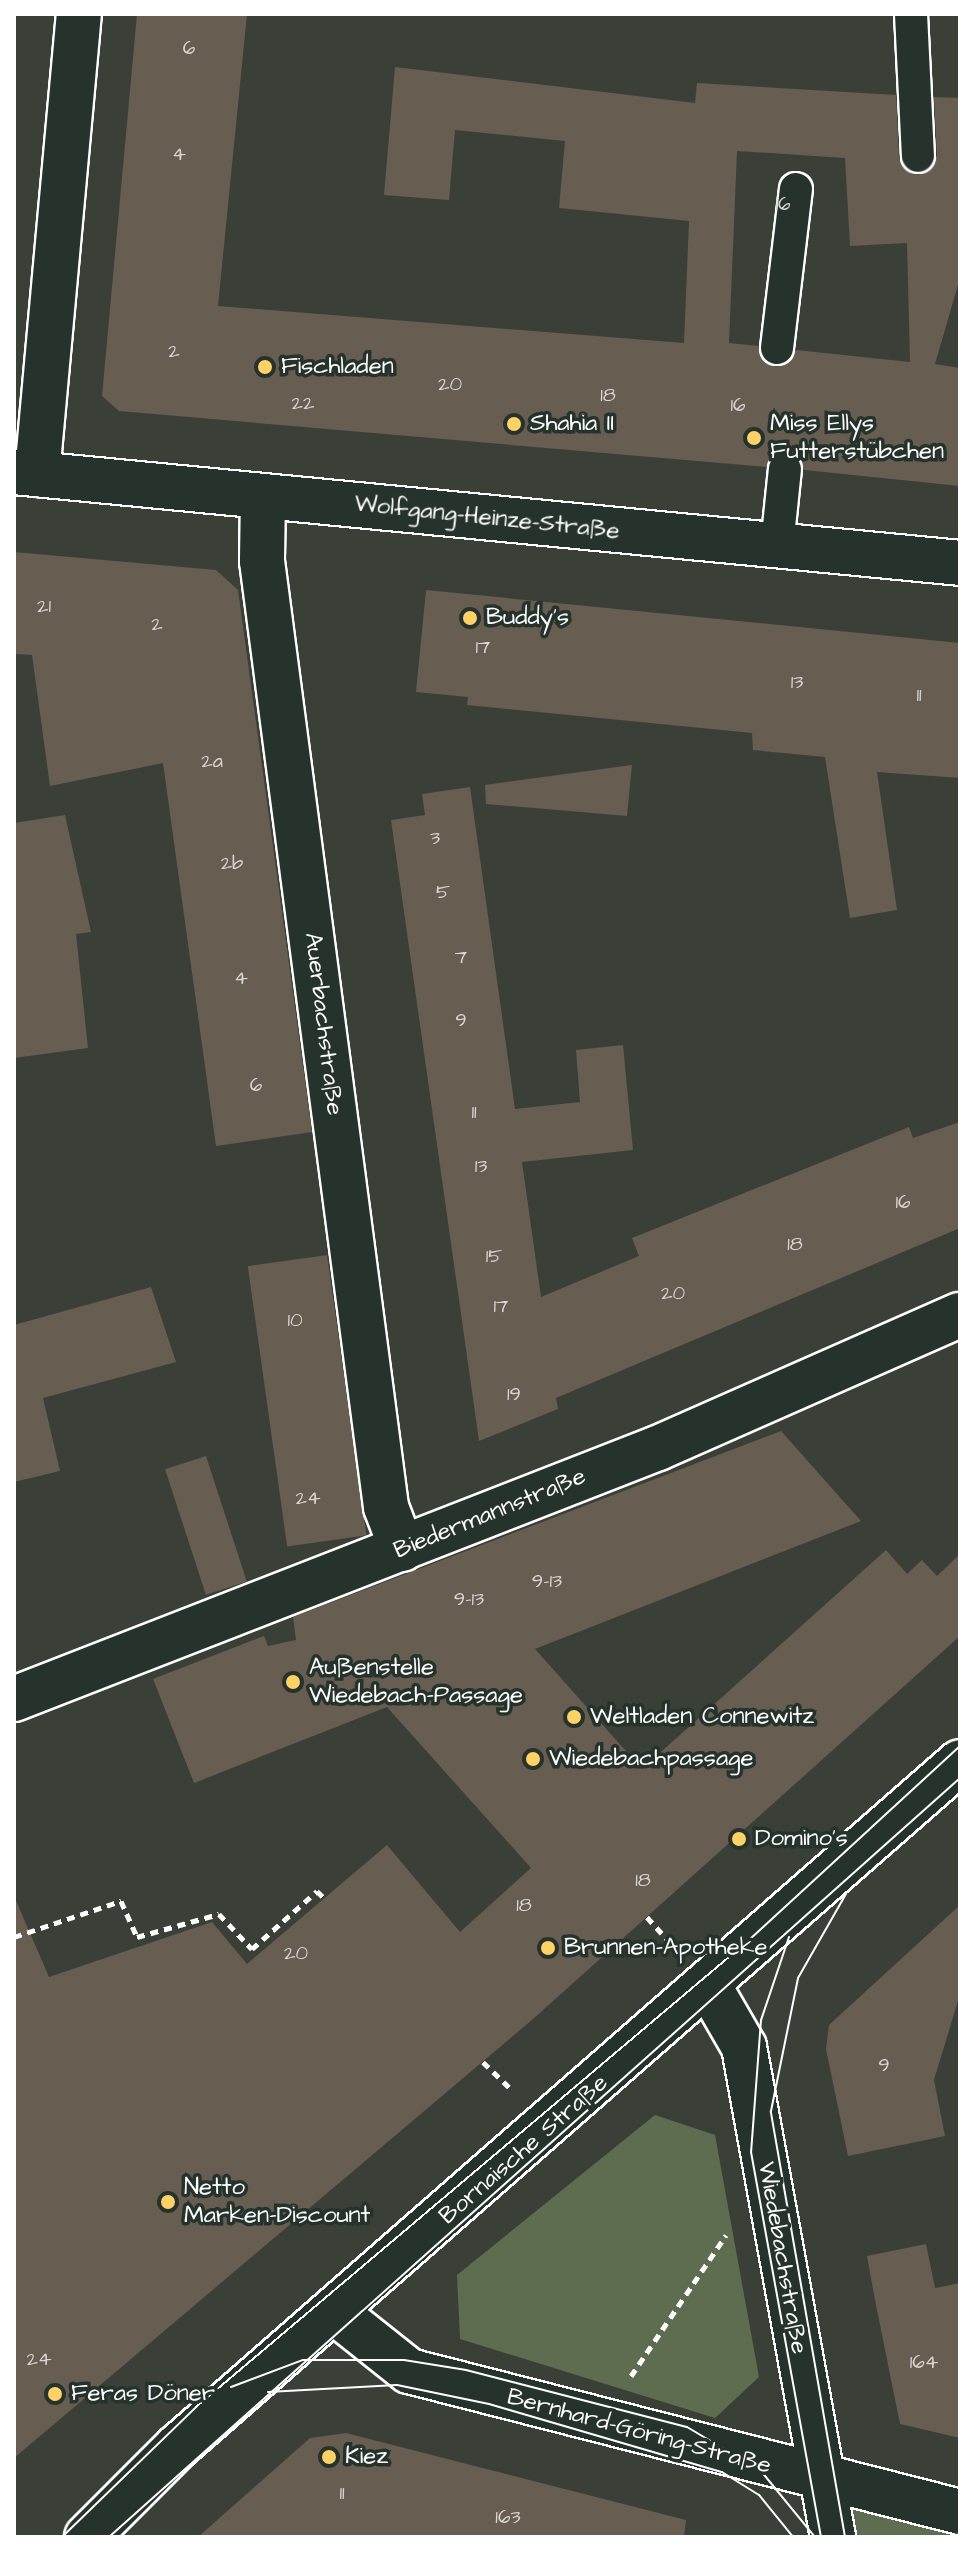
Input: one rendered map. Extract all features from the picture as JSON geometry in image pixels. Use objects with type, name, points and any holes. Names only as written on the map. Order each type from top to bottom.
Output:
[{"type":"street","points":[[26,473],[54,297],[79,14]]},
{"type":"street","name":"Wolfgang-Heinze-Straße","points":[[26,473],[960,563]]},
{"type":"street","name":"Auerbachstraße","points":[[263,496],[262,561],[380,1461],[402,1549]]},
{"type":"street","name":"Biedermannstraße","points":[[14,1699],[402,1549],[960,1315]]},
{"type":"street","name":"Bornaische Straße","points":[[87,2537],[177,2447],[710,1988],[960,1762]]},
{"type":"street","name":"Wiedebachstraße","points":[[710,1988],[744,2047],[833,2537]]},
{"type":"street","name":"Bernhard-Göring-Straße","points":[[336,2313],[409,2371],[960,2512]]},
{"type":"lane","points":[[911,14],[918,156]]},
{"type":"lane","points":[[777,348],[796,189]]},
{"type":"lane","points":[[777,546],[785,469]]},
{"type":"path","points":[[14,1937],[121,1901],[137,1937],[219,1914],[252,1949],[317,1891],[324,1898]]},
{"type":"path","points":[[615,2426],[630,2377],[732,2223]]},
{"type":"green space","points":[[655,2115],[715,2135],[759,2377],[715,2418],[460,2339],[457,2275]]},
{"type":"green space","points":[[822,2478],[960,2512],[960,2537],[833,2537]]},
{"type":"building","points":[[137,14],[247,14],[218,306],[684,343],[689,221],[559,208],[565,141],[455,130],[449,200],[384,195],[395,67],[695,103],[697,83],[896,95],[899,158],[918,175],[937,156],[934,97],[960,98],[960,278],[935,364],[960,368],[960,486],[804,470],[786,450],[766,467],[119,411],[102,396]],"holes":[[[737,151],[845,158],[850,246],[907,243],[910,362],[796,350],[776,367],[758,346],[729,343]]]},
{"type":"building","points":[[14,552],[216,570],[238,590],[312,1132],[216,1146],[163,763],[50,786],[32,655],[14,654]]},
{"type":"building","points":[[426,590],[960,643],[960,778],[877,772],[897,910],[850,918],[825,757],[753,750],[752,733],[467,705],[468,697],[416,692]]},
{"type":"building","points":[[632,765],[627,816],[486,804],[485,785]]},
{"type":"building","points":[[470,787],[515,1109],[580,1102],[576,1050],[623,1045],[633,1150],[522,1162],[541,1297],[639,1256],[632,1238],[909,1127],[913,1138],[960,1122],[960,1228],[556,1398],[558,1409],[479,1441],[391,820],[425,815],[422,794]]},
{"type":"building","points":[[65,815],[91,932],[76,934],[88,1048],[14,1058],[14,823]]},
{"type":"building","points":[[327,1255],[366,1535],[287,1546],[248,1266]]},
{"type":"building","points":[[151,1287],[176,1362],[43,1398],[60,1471],[14,1482],[14,1325]]},
{"type":"building","points":[[781,1431],[861,1521],[535,1649],[642,1769],[886,1550],[907,1574],[922,1560],[937,1576],[960,1554],[960,1636],[533,2019],[14,2458],[14,1896],[49,1977],[212,1922],[247,1964],[387,1845],[460,1932],[531,1868],[387,1707],[194,1783],[153,1679],[264,1636],[268,1646],[296,1640],[293,1617]]},
{"type":"building","points":[[206,1456],[247,1582],[206,1595],[165,1469]]},
{"type":"building","points":[[960,1905],[960,1994],[934,2080],[945,2136],[848,2156],[826,2049],[829,2025]]},
{"type":"building","points":[[926,2244],[935,2288],[960,2283],[960,2438],[900,2424],[867,2256]]},
{"type":"building","points":[[346,2433],[686,2520],[684,2537],[198,2537],[310,2438]]},
{"type":"tram line","points":[[62,2537],[196,2407],[749,1940],[960,1746]]},
{"type":"tram line","points":[[109,2537],[960,1778]]},
{"type":"tram line","points":[[845,2537],[771,2111],[798,1978],[846,1894]]},
{"type":"tram line","points":[[789,1937],[761,2020],[751,2152],[821,2537]]},
{"type":"tram line","points":[[231,2387],[303,2360],[404,2360],[466,2370],[687,2427],[761,2471],[815,2537]]},
{"type":"tram line","points":[[268,2392],[397,2385],[489,2404],[722,2472],[759,2495],[793,2537]]},
{"type":"place","name":"Fischladen","points":[[265,367]]},
{"type":"place","name":"Shahia II","points":[[514,424]]},
{"type":"place","name":"Miss Ellys Futterstübchen","points":[[754,438]]},
{"type":"place","name":"Buddy's","points":[[470,618]]},
{"type":"place","name":"Außenstelle Wiedebach-Passage","points":[[293,1682]]},
{"type":"place","name":"Weltladen Connewitz","points":[[574,1717]]},
{"type":"place","name":"Wiedebachpassage","points":[[533,1759]]},
{"type":"place","name":"Domino's","points":[[739,1839]]},
{"type":"place","name":"Brunnen-Apotheke","points":[[548,1948]]},
{"type":"place","name":"Netto Marken-Discount","points":[[168,2202]]},
{"type":"place","name":"Feras Döner","points":[[55,2394]]},
{"type":"place","name":"Kiez","points":[[329,2457]]}]
